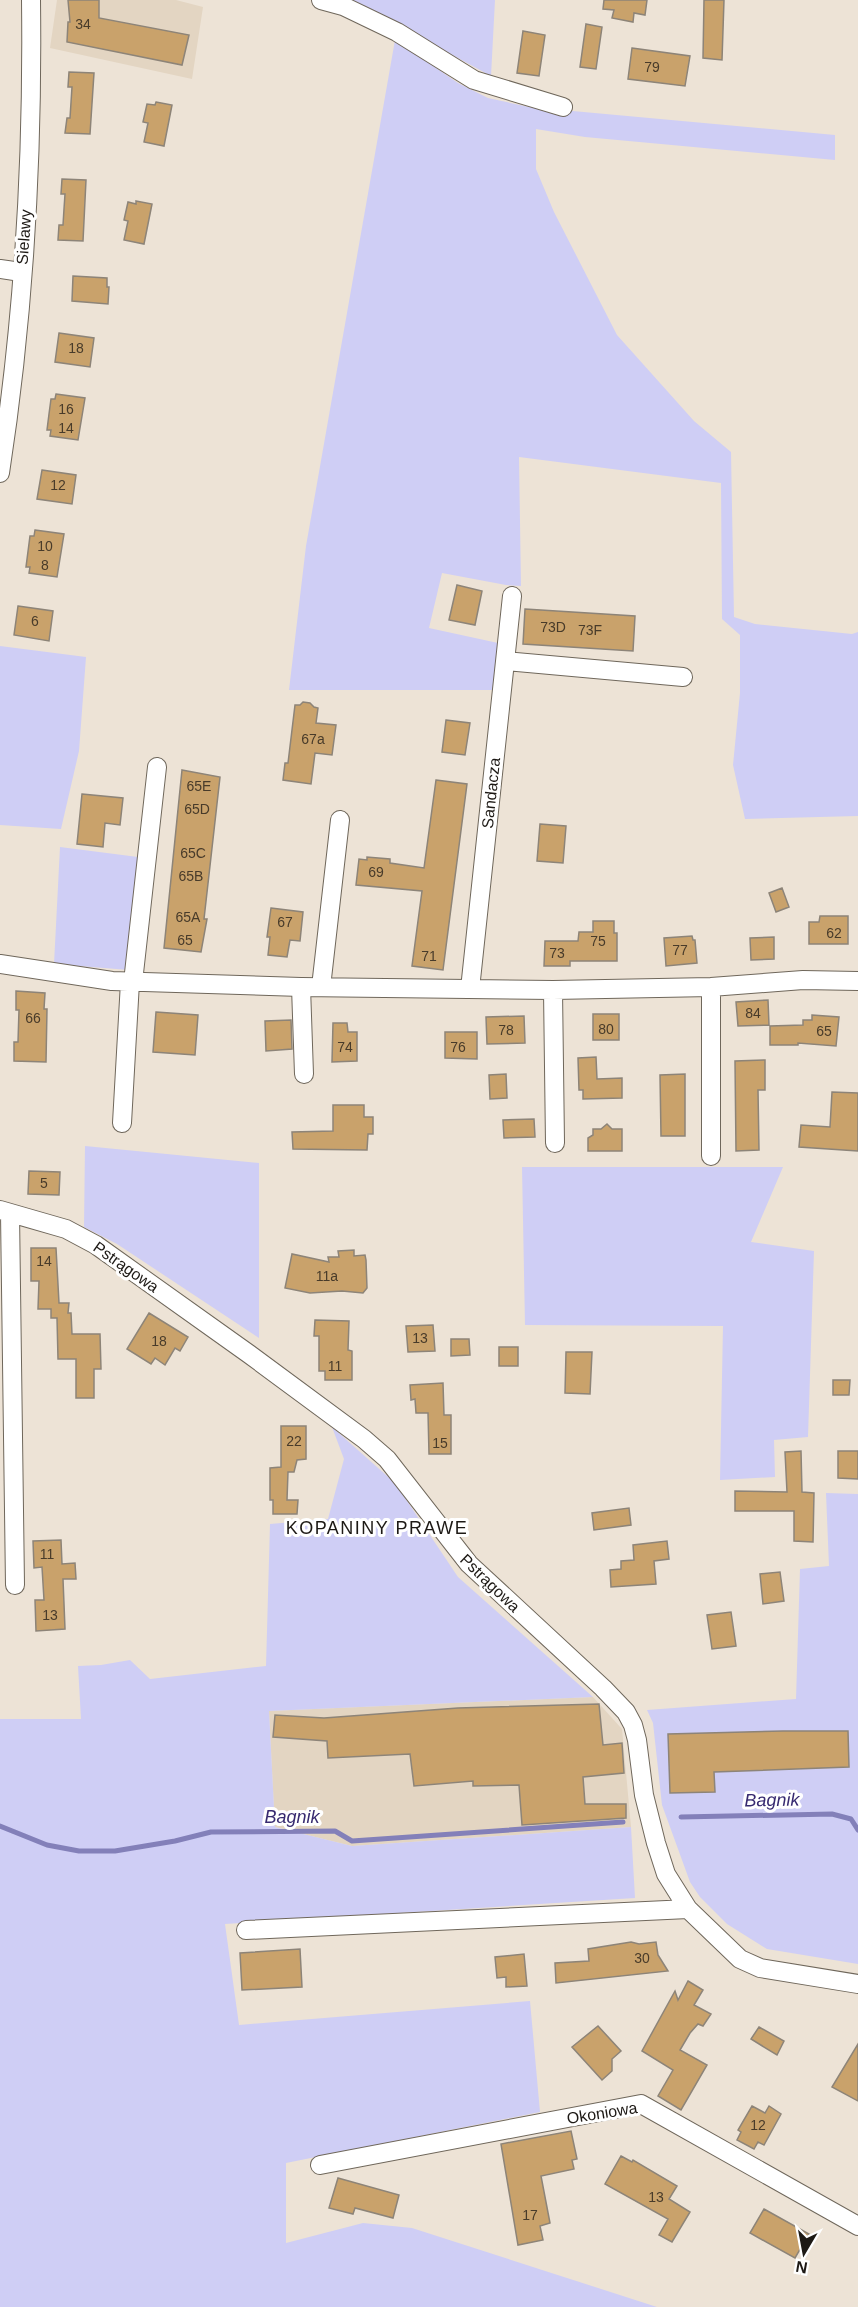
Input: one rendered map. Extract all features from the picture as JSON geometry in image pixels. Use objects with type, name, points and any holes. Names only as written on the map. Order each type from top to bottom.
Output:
[{"type":"street","name":"Sielawy","points":[[0,473],[7,351],[21,272],[30,153],[31,0]]},
{"type":"street","points":[[321,0],[343,6],[397,32],[474,80],[563,107]]},
{"type":"street","points":[[0,269],[21,272]]},
{"type":"street","name":"Sandacza","points":[[470,989],[513,596]]},
{"type":"street","points":[[506,661],[683,677]]},
{"type":"street","points":[[122,1123],[132,982],[157,767]]},
{"type":"street","points":[[321,987],[340,820]]},
{"type":"street","points":[[0,964],[63,975],[132,982],[301,987],[554,990],[711,987],[803,980],[858,981]]},
{"type":"street","points":[[301,987],[304,1074]]},
{"type":"street","points":[[711,987],[711,1156]]},
{"type":"street","points":[[554,990],[555,1143]]},
{"type":"street","points":[[5,1211],[15,1585]]},
{"type":"street","name":"Pstrągowa","points":[[5,1211],[66,1229],[96,1245],[364,1438],[387,1459],[469,1564],[626,1712],[637,1740],[644,1795],[659,1854],[666,1874],[688,1909],[732,1952],[760,1968],[858,1984]]},
{"type":"street","points":[[246,1930],[688,1909]]},
{"type":"street","name":"Okoniowa","points":[[320,2165],[641,2104],[858,2226]]},
{"type":"shaded area","points":[[57,0],[176,0],[203,7],[192,79],[50,48]]},
{"type":"shaded area","points":[[351,0],[495,0],[491,76]]},
{"type":"shaded area","points":[[395,40],[458,83],[488,98],[529,107],[835,135],[835,160],[585,137],[536,129],[536,169],[554,212],[617,335],[694,421],[731,452],[734,617],[755,624],[852,634],[858,632],[858,816],[745,819],[733,765],[740,693],[740,635],[722,619],[721,483],[519,457],[521,586],[442,573],[429,628],[498,643],[493,690],[289,690],[306,546]]},
{"type":"shaded area","points":[[0,646],[86,657],[79,751],[61,829],[0,825]]},
{"type":"shaded area","points":[[60,847],[138,857],[129,970],[54,964]]},
{"type":"shaded area","points":[[85,1146],[259,1163],[259,1338],[117,1244],[84,1227]]},
{"type":"shaded area","points":[[522,1167],[783,1167],[751,1242],[814,1251],[808,1437],[774,1440],[775,1477],[720,1480],[723,1326],[525,1325]]},
{"type":"shaded area","points":[[332,1427],[395,1483],[458,1577],[593,1697],[269,1711],[275,1827],[352,1846],[631,1827],[635,1898],[225,1924],[239,2025],[530,2001],[540,2112],[286,2163],[286,2243],[363,2223],[412,2228],[657,2307],[0,2307],[0,1719],[81,1719],[78,1666],[130,1660],[150,1679],[266,1666],[270,1524],[328,1519],[344,1459]]},
{"type":"shaded area","points":[[826,1493],[858,1494],[858,1964],[767,1949],[727,1924],[700,1897],[690,1882],[662,1805],[653,1723],[647,1710],[796,1699],[800,1569],[829,1566]]},
{"type":"shaded area","points":[[593,1697],[622,1729],[631,1827],[352,1846],[275,1827],[269,1711]]},
{"type":"building","points":[[68,0],[99,0],[99,18],[189,35],[182,65],[67,42],[68,22],[70,22]]},
{"type":"building","points":[[604,0],[647,0],[645,15],[634,13],[633,22],[612,18],[614,10],[603,9]]},
{"type":"building","points":[[704,0],[724,0],[722,60],[703,58]]},
{"type":"building","points":[[586,24],[602,27],[596,69],[580,67]]},
{"type":"building","points":[[523,31],[545,35],[539,76],[517,73]]},
{"type":"building","points":[[632,48],[690,56],[685,86],[628,79]]},
{"type":"building","points":[[69,72],[94,73],[90,134],[65,133],[67,118],[70,118],[72,87],[68,87]]},
{"type":"building","points":[[156,102],[172,105],[164,146],[144,142],[148,123],[143,122],[147,104],[155,105]]},
{"type":"building","points":[[62,179],[86,180],[83,241],[58,240],[59,225],[63,225],[65,194],[61,194]]},
{"type":"building","points":[[136,201],[152,204],[144,244],[124,240],[128,221],[124,220],[128,202],[136,204]]},
{"type":"building","points":[[73,276],[107,278],[108,304],[72,301]]},
{"type":"building","points":[[59,333],[94,338],[90,367],[55,362]]},
{"type":"building","points":[[56,394],[85,398],[78,440],[50,436],[51,430],[47,430],[51,399],[55,399]]},
{"type":"building","points":[[42,470],[76,475],[72,504],[37,499]]},
{"type":"building","points":[[35,530],[64,534],[57,577],[29,573],[30,567],[26,567],[30,536],[34,536]]},
{"type":"building","points":[[457,585],[482,591],[475,625],[449,620]]},
{"type":"building","points":[[18,606],[53,611],[49,641],[14,635]]},
{"type":"building","points":[[525,609],[635,616],[633,651],[523,644]]},
{"type":"building","points":[[303,702],[318,708],[316,723],[336,725],[332,755],[315,753],[311,784],[283,780],[285,763],[288,763],[295,705]]},
{"type":"building","points":[[446,720],[470,723],[465,755],[442,752]]},
{"type":"building","points":[[182,770],[220,777],[204,919],[207,919],[201,952],[164,948]]},
{"type":"building","points":[[436,780],[467,784],[443,970],[412,966],[422,891],[356,885],[359,859],[367,860],[367,857],[390,859],[390,863],[424,868]]},
{"type":"building","points":[[82,794],[123,798],[120,825],[105,823],[103,847],[77,844]]},
{"type":"building","points":[[540,824],[566,826],[563,863],[537,861]]},
{"type":"building","points":[[782,888],[789,907],[776,912],[769,893]]},
{"type":"building","points":[[271,908],[303,912],[300,941],[290,940],[287,957],[268,955],[270,937],[267,937]]},
{"type":"building","points":[[820,916],[848,916],[848,944],[809,944],[809,922],[819,922]]},
{"type":"building","points":[[593,921],[614,921],[614,933],[617,933],[617,961],[570,961],[570,966],[544,966],[545,941],[578,941],[579,932],[593,932]]},
{"type":"building","points":[[692,936],[695,940],[697,963],[666,966],[664,938]]},
{"type":"building","points":[[774,937],[774,959],[751,960],[750,938]]},
{"type":"building","points":[[16,991],[45,993],[46,1062],[14,1061],[14,1042],[18,1042],[19,1010],[16,1010]]},
{"type":"building","points":[[768,1000],[769,1025],[738,1026],[736,1002]]},
{"type":"building","points":[[156,1012],[198,1015],[195,1055],[153,1052]]},
{"type":"building","points":[[593,1014],[619,1014],[619,1040],[593,1040]]},
{"type":"building","points":[[812,1015],[839,1017],[836,1046],[798,1043],[798,1045],[770,1045],[770,1026],[803,1025],[803,1020],[812,1020]]},
{"type":"building","points":[[524,1016],[525,1043],[487,1044],[486,1017]]},
{"type":"building","points":[[291,1020],[292,1049],[266,1051],[265,1021]]},
{"type":"building","points":[[333,1023],[347,1023],[348,1032],[357,1032],[357,1061],[332,1062]]},
{"type":"building","points":[[445,1032],[477,1032],[477,1059],[445,1058]]},
{"type":"building","points":[[596,1057],[597,1079],[622,1078],[622,1098],[583,1099],[583,1090],[579,1090],[578,1058]]},
{"type":"building","points":[[765,1060],[765,1090],[758,1090],[759,1150],[736,1151],[735,1061]]},
{"type":"building","points":[[506,1074],[507,1098],[490,1099],[489,1075]]},
{"type":"building","points":[[685,1074],[685,1136],[661,1136],[660,1075]]},
{"type":"building","points":[[832,1092],[858,1093],[858,1151],[799,1147],[801,1125],[830,1127]]},
{"type":"building","points":[[333,1105],[364,1105],[364,1117],[373,1117],[373,1134],[368,1134],[367,1150],[293,1149],[292,1132],[333,1131]]},
{"type":"building","points":[[534,1119],[535,1137],[504,1138],[503,1120]]},
{"type":"building","points":[[607,1124],[612,1129],[622,1129],[622,1151],[588,1151],[588,1138],[593,1135],[593,1129],[601,1129]]},
{"type":"building","points":[[29,1171],[60,1172],[59,1195],[28,1194]]},
{"type":"building","points":[[31,1248],[56,1248],[59,1303],[69,1303],[68,1313],[71,1313],[72,1334],[100,1334],[101,1369],[94,1369],[94,1398],[76,1398],[76,1359],[58,1359],[57,1318],[51,1318],[51,1309],[38,1309],[39,1281],[31,1281]]},
{"type":"building","points":[[354,1250],[354,1256],[365,1255],[367,1288],[363,1293],[342,1291],[310,1293],[285,1288],[292,1254],[329,1262],[328,1257],[339,1257],[338,1251]]},
{"type":"building","points":[[149,1313],[188,1337],[180,1351],[175,1348],[165,1365],[155,1358],[151,1364],[127,1349]]},
{"type":"building","points":[[315,1320],[349,1321],[348,1350],[352,1351],[352,1380],[325,1380],[325,1371],[319,1371],[319,1336],[314,1336]]},
{"type":"building","points":[[433,1325],[435,1351],[408,1352],[406,1326]]},
{"type":"building","points":[[451,1339],[469,1339],[470,1355],[451,1356]]},
{"type":"building","points":[[499,1347],[518,1347],[518,1366],[499,1366]]},
{"type":"building","points":[[566,1352],[592,1352],[590,1394],[565,1393]]},
{"type":"building","points":[[833,1380],[850,1380],[849,1395],[833,1395]]},
{"type":"building","points":[[443,1383],[444,1415],[451,1415],[451,1454],[429,1454],[428,1413],[416,1413],[415,1399],[411,1400],[410,1385]]},
{"type":"building","points":[[281,1426],[306,1426],[306,1459],[297,1460],[294,1472],[288,1472],[287,1500],[298,1500],[297,1514],[273,1514],[273,1500],[270,1500],[270,1468],[281,1467]]},
{"type":"building","points":[[801,1451],[802,1492],[814,1493],[813,1542],[794,1541],[794,1511],[735,1511],[735,1491],[787,1492],[785,1452]]},
{"type":"building","points":[[838,1451],[858,1451],[858,1479],[838,1478]]},
{"type":"building","points":[[629,1508],[631,1525],[594,1530],[592,1513]]},
{"type":"building","points":[[61,1540],[62,1564],[75,1563],[76,1579],[63,1579],[65,1629],[36,1631],[35,1600],[44,1600],[42,1567],[34,1568],[33,1541]]},
{"type":"building","points":[[667,1541],[669,1559],[654,1561],[656,1584],[611,1587],[610,1570],[621,1569],[621,1561],[634,1560],[633,1545]]},
{"type":"building","points":[[780,1572],[784,1601],[763,1604],[760,1574]]},
{"type":"building","points":[[731,1612],[736,1646],[712,1649],[707,1615]]},
{"type":"building","points":[[599,1704],[603,1745],[622,1743],[624,1773],[583,1777],[585,1804],[626,1804],[626,1818],[522,1825],[519,1785],[473,1786],[473,1781],[414,1786],[410,1754],[328,1758],[327,1741],[273,1737],[275,1715],[324,1718],[458,1708]]},
{"type":"building","points":[[848,1731],[849,1767],[714,1772],[715,1792],[670,1793],[668,1734]]},
{"type":"building","points":[[631,1942],[639,1944],[656,1942],[658,1955],[668,1971],[556,1983],[555,1963],[589,1961],[588,1949]]},
{"type":"building","points":[[300,1949],[302,1987],[242,1990],[240,1953]]},
{"type":"building","points":[[524,1954],[527,1986],[506,1987],[506,1977],[497,1978],[495,1957]]},
{"type":"building","points":[[688,1981],[703,1990],[694,2005],[711,2014],[703,2026],[698,2024],[690,2033],[680,2050],[707,2065],[681,2110],[658,2096],[673,2070],[642,2051],[675,1991],[678,2000]]},
{"type":"building","points":[[598,2026],[621,2051],[612,2059],[612,2071],[602,2080],[572,2047]]},
{"type":"building","points":[[759,2027],[784,2041],[777,2055],[751,2039]]},
{"type":"building","points":[[858,2044],[858,2101],[832,2087]]},
{"type":"building","points":[[752,2106],[765,2113],[769,2106],[781,2114],[764,2145],[758,2142],[754,2149],[737,2140],[741,2132],[738,2130]]},
{"type":"building","points":[[571,2131],[577,2159],[572,2160],[574,2169],[541,2176],[550,2223],[540,2226],[543,2240],[518,2245],[501,2144]]},
{"type":"building","points":[[621,2156],[632,2162],[633,2160],[677,2186],[669,2199],[690,2212],[672,2242],[659,2235],[668,2219],[605,2184]]},
{"type":"building","points":[[338,2178],[399,2195],[393,2218],[355,2208],[353,2214],[329,2208]]},
{"type":"building","points":[[764,2209],[809,2234],[795,2258],[750,2233]]},
{"type":"waterway","name":"Bagnik","points":[[681,1817],[832,1814],[851,1819],[858,1830]]},
{"type":"waterway","name":"Bagnik","points":[[0,1826],[47,1845],[79,1851],[115,1851],[175,1841],[211,1832],[335,1831],[352,1841],[623,1822]]},
{"type":"district","name":"KOPANINY PRAWE","points":[[377,1528]]}]
